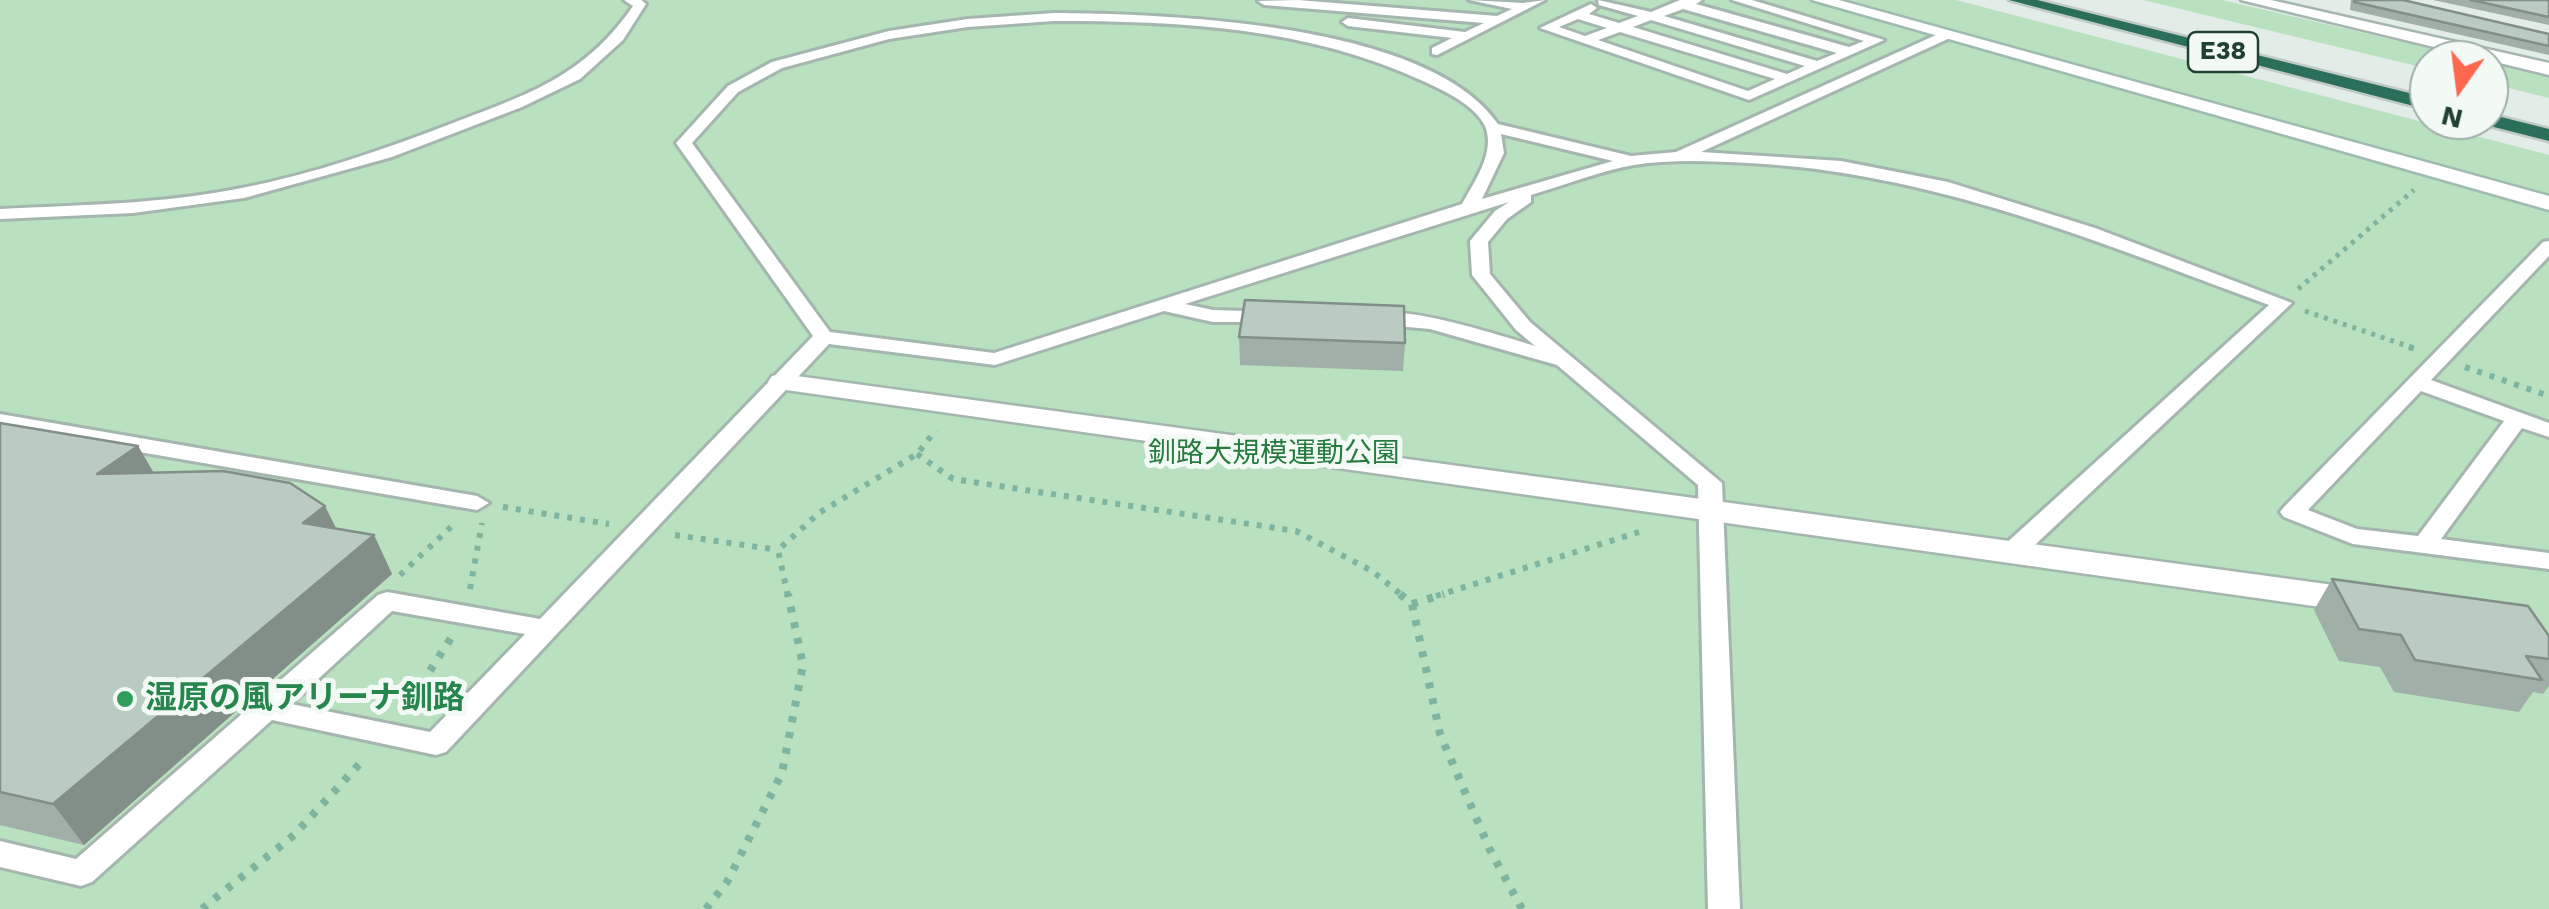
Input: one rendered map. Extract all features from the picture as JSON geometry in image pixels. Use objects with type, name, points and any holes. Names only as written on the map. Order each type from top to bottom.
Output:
[{"type":"highway","name":"E38","points":[[2017,0],[2409,96]]},
{"type":"highway","name":"E38","points":[[2042,0],[2409,96]]},
{"type":"highway","points":[[2509,121],[2549,131]]},
{"type":"street","points":[[1820,0],[2549,203]]},
{"type":"street","points":[[2249,0],[2549,69]]},
{"type":"street","points":[[782,382],[2396,606]]},
{"type":"lane","points":[[0,214],[133,208],[244,193],[386,154],[517,104],[575,76],[618,38],[640,4],[633,0]]},
{"type":"lane","points":[[1246,0],[1500,20]]},
{"type":"lane","points":[[1475,0],[1532,3]]},
{"type":"lane","points":[[1738,0],[1877,40],[1819,66],[1749,96],[1548,28],[1605,1],[1819,66]]},
{"type":"lane","points":[[1631,161],[1493,127],[1428,70],[1348,32],[1245,12],[1178,4],[1104,2],[1028,6],[898,28],[834,47],[757,73],[716,102],[684,143],[824,337],[996,359],[1469,208],[1631,161],[1679,156],[1822,163],[1906,178],[2068,226],[2282,303],[2012,552]]},
{"type":"lane","points":[[1298,2],[1293,10],[1365,27],[1469,36]]},
{"type":"lane","points":[[1584,40],[1683,2],[1850,52]]},
{"type":"lane","points":[[1437,51],[1532,3]]},
{"type":"lane","points":[[1576,14],[1788,79]]},
{"type":"lane","points":[[1679,156],[1945,35]]},
{"type":"lane","points":[[1469,208],[1496,153],[1493,127]]},
{"type":"lane","points":[[1536,191],[1501,215],[1479,241],[1482,275],[1523,326],[1710,484],[1724,909]]},
{"type":"lane","points":[[2549,246],[2292,512],[2353,536],[2549,561]]},
{"type":"lane","points":[[1163,305],[1213,316],[1286,316]]},
{"type":"lane","points":[[1359,316],[1431,323],[1565,362]]},
{"type":"lane","points":[[267,709],[436,744],[824,337]]},
{"type":"lane","points":[[2418,382],[2549,430]]},
{"type":"lane","points":[[2424,545],[2518,419]]},
{"type":"lane","points":[[0,420],[476,503]]},
{"type":"lane","points":[[0,854],[81,873],[387,601],[545,630]]},
{"type":"path","points":[[2282,303],[2426,180]]},
{"type":"path","points":[[706,909],[728,882],[782,773],[803,666],[778,550],[819,513],[917,454],[956,406]]},
{"type":"path","points":[[917,454],[953,480],[1296,531],[1372,571],[1412,604],[1440,734],[1490,850],[1522,909]]},
{"type":"path","points":[[387,601],[388,586],[476,503]]},
{"type":"path","points":[[1412,604],[1655,527]]},
{"type":"green space","name":"釧路大規模運動公園","points":[[0,0],[1956,0],[2409,118],[2409,140],[2492,140],[2549,155],[2549,909],[0,909]]},
{"type":"green space","points":[[2143,0],[2222,0],[2409,43],[2409,64]]},
{"type":"green space","points":[[2509,67],[2549,76],[2549,98],[2509,88]]},
{"type":"building","points":[[2403,0],[2549,34],[2549,46],[2354,2]]},
{"type":"building","points":[[2471,0],[2549,0],[2549,17]]},
{"type":"building","points":[[1245,300],[1404,306],[1405,343],[1239,337]]},
{"type":"building","name":"湿原の風アリーナ釧路","points":[[0,423],[138,446],[97,474],[223,471],[290,483],[325,506],[303,523],[374,535],[53,804],[0,792]]},
{"type":"building","points":[[2332,579],[2528,606],[2549,636],[2549,659],[2526,656],[2542,680],[2415,660],[2401,635],[2359,629]]},
{"type":"place","name":"湿原の風アリーナ釧路","points":[[125,699]]}]
